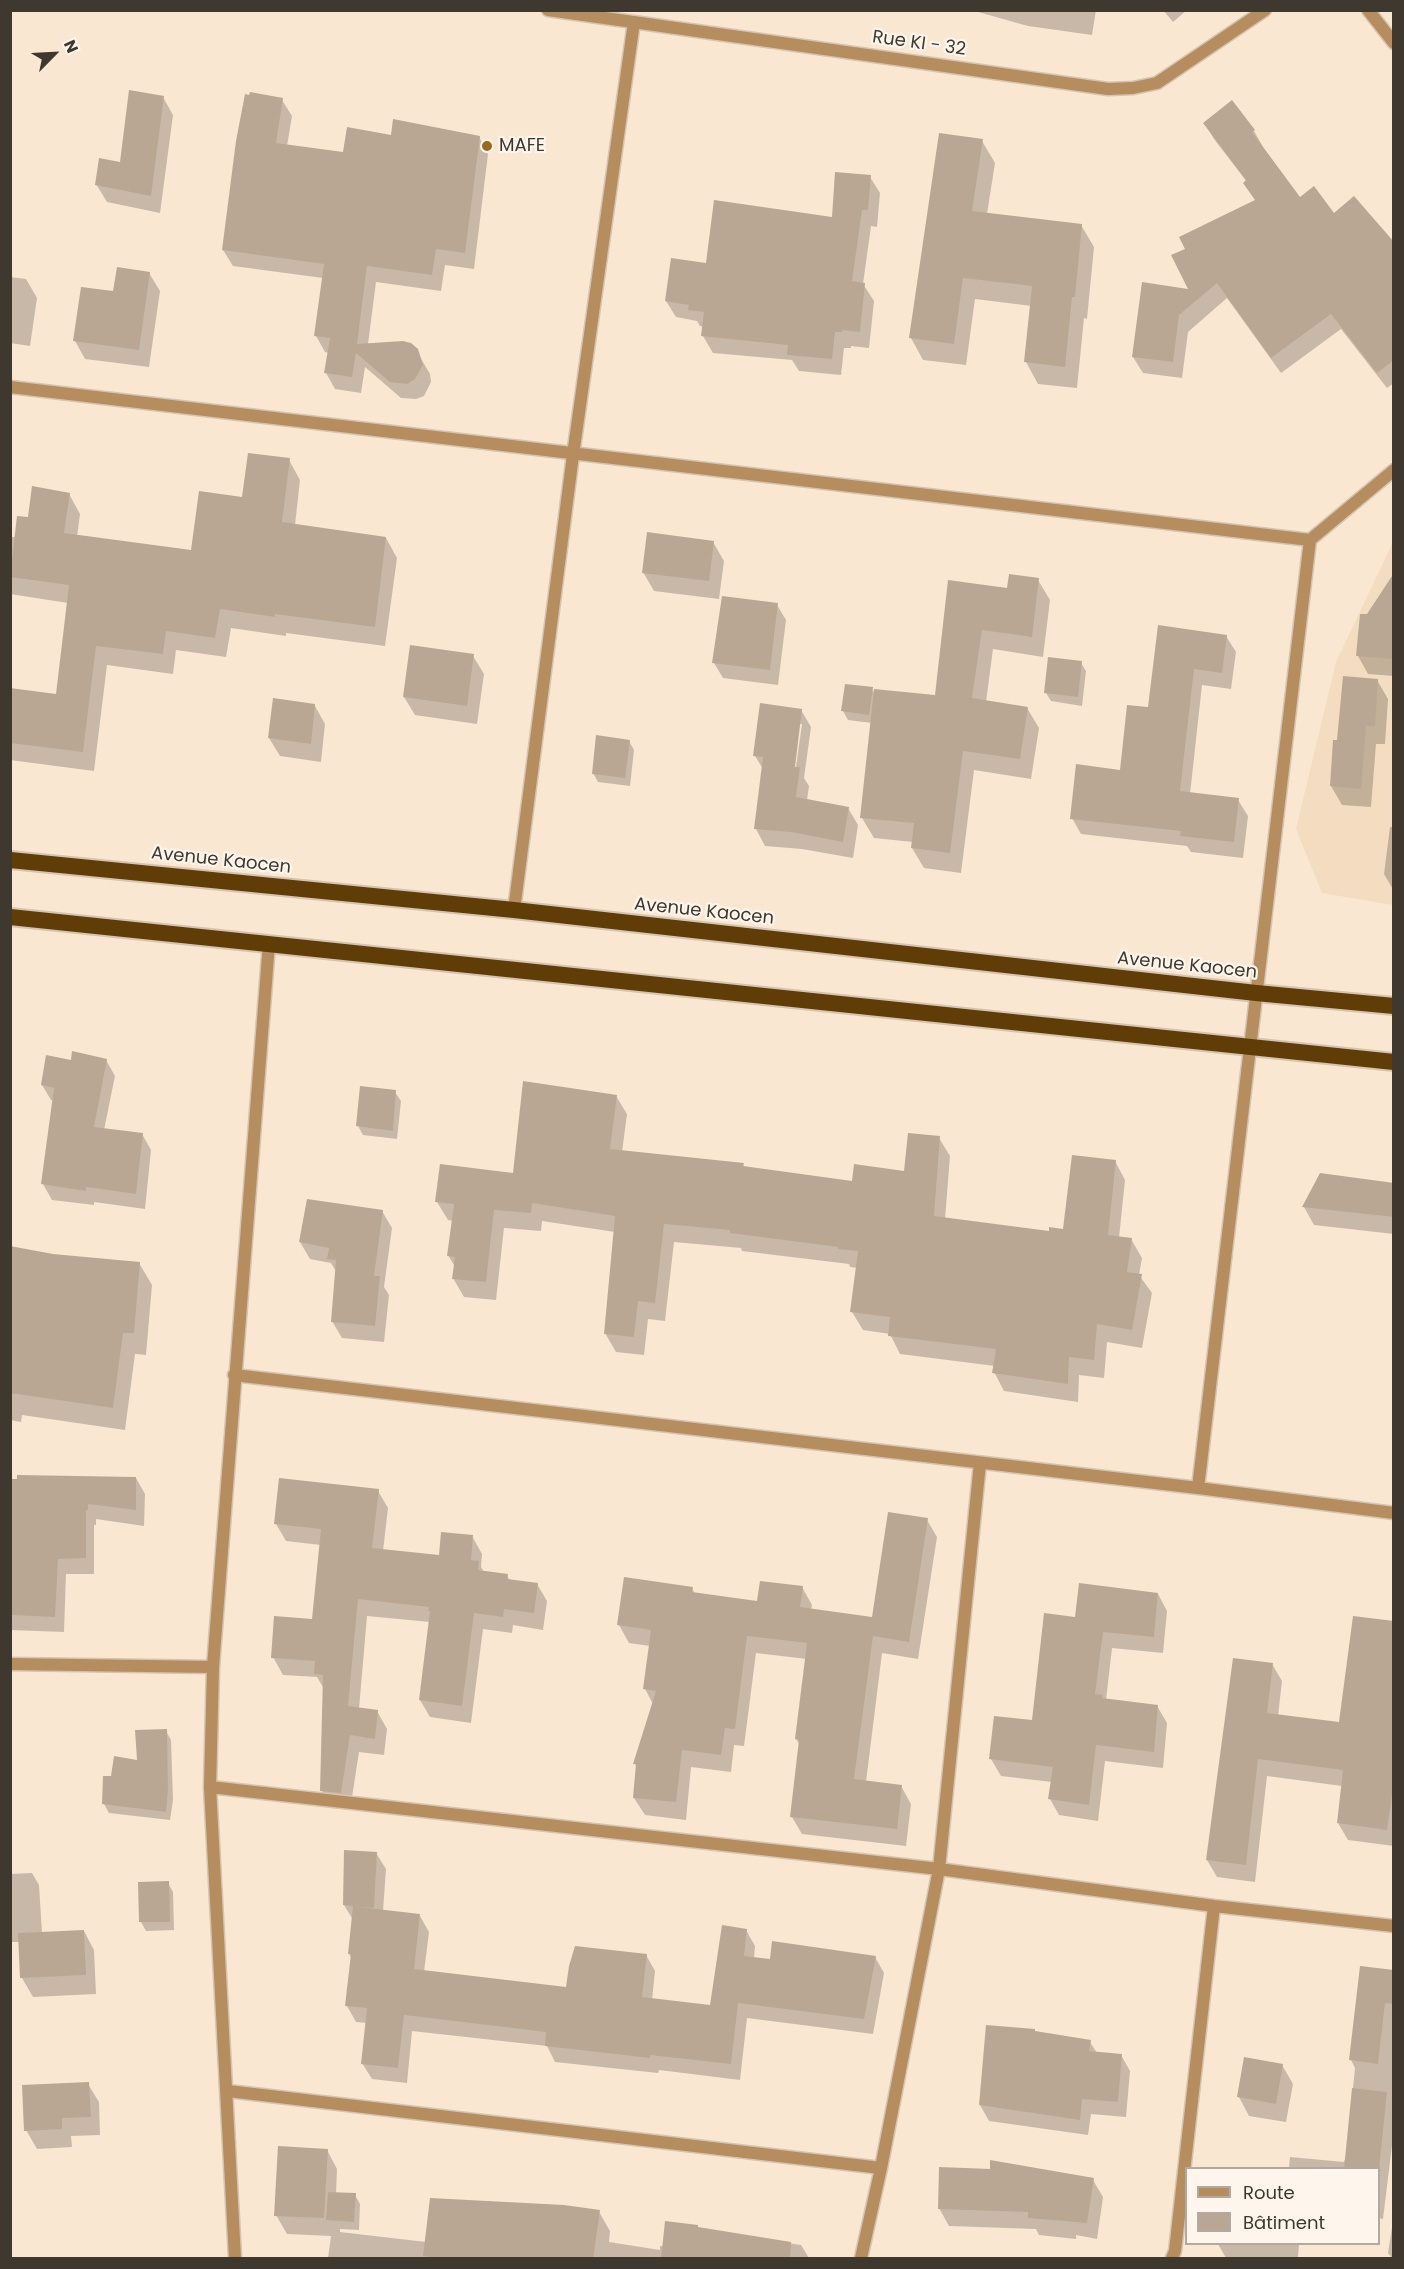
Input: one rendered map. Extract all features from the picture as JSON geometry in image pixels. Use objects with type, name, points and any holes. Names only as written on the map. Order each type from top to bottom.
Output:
[{"type":"highway","name":"Avenue Kaocen","points":[[10,860],[514,910],[1256,993],[1394,1006]]},
{"type":"highway","points":[[10,916],[1394,1062]]},
{"type":"street","name":"Rue KI - 32","points":[[548,10],[1108,89],[1133,88],[1157,83],[1265,10]]},
{"type":"street","points":[[1368,10],[1394,43]]},
{"type":"street","points":[[514,910],[573,455],[634,22]]},
{"type":"street","points":[[10,387],[1310,540]]},
{"type":"street","points":[[1198,1488],[1310,540],[1394,470]]},
{"type":"street","points":[[235,2259],[228,2091],[210,1787],[213,1667],[269,943]]},
{"type":"street","points":[[234,1375],[1394,1513]]},
{"type":"street","points":[[861,2259],[939,1869],[980,1463]]},
{"type":"street","points":[[10,1664],[213,1667]]},
{"type":"street","points":[[210,1787],[939,1869],[1214,1906],[1394,1926]]},
{"type":"street","points":[[1172,2259],[1175,2251],[1214,1906]]},
{"type":"street","points":[[228,2091],[881,2168]]},
{"type":"shaded area","points":[[1393,542],[1393,905],[1322,893],[1296,829],[1336,662]]},
{"type":"building","points":[[129,90],[164,96],[151,196],[95,185],[99,158],[120,162]]},
{"type":"building","points":[[250,92],[283,98],[276,143],[343,152],[347,127],[391,135],[393,119],[480,136],[465,253],[436,249],[432,275],[367,266],[357,344],[403,341],[411,343],[418,349],[423,365],[415,379],[407,384],[390,382],[356,353],[352,377],[324,373],[330,338],[314,336],[324,264],[222,250],[236,141],[245,94],[249,95]]},
{"type":"building","points":[[1232,100],[1255,130],[1252,132],[1300,197],[1314,186],[1334,213],[1354,196],[1394,242],[1394,360],[1377,373],[1331,314],[1271,358],[1217,283],[1179,315],[1173,362],[1132,357],[1142,282],[1188,289],[1171,255],[1185,249],[1179,237],[1255,200],[1243,183],[1246,180],[1203,123]]},
{"type":"building","points":[[939,133],[983,139],[972,211],[1082,224],[1065,367],[1024,362],[1032,286],[963,278],[954,344],[909,338]]},
{"type":"building","points":[[835,172],[871,175],[868,210],[862,210],[852,281],[865,283],[860,332],[842,330],[842,332],[835,332],[832,359],[787,355],[788,345],[701,336],[704,312],[688,310],[689,305],[665,301],[671,258],[706,263],[714,200],[832,217]]},
{"type":"building","points":[[117,267],[150,272],[139,350],[73,341],[81,287],[113,291]]},
{"type":"building","points":[[248,453],[290,458],[282,522],[386,537],[375,627],[220,609],[215,638],[166,631],[163,654],[96,646],[83,752],[10,743],[10,688],[56,694],[69,585],[10,577],[17,516],[28,517],[32,486],[70,493],[64,533],[191,550],[199,491],[242,497]]},
{"type":"building","points":[[647,532],[714,541],[709,581],[642,573]]},
{"type":"building","points":[[1394,573],[1394,659],[1356,656],[1360,614],[1367,614]]},
{"type":"building","points":[[1009,574],[1039,578],[1032,637],[982,630],[972,698],[1028,707],[1020,759],[963,751],[950,853],[911,848],[914,823],[860,818],[874,689],[935,695],[948,580],[1007,588]]},
{"type":"building","points":[[722,596],[778,603],[770,670],[712,663]]},
{"type":"building","points":[[1158,625],[1227,635],[1222,673],[1194,669],[1180,791],[1239,798],[1234,842],[1180,836],[1181,831],[1070,819],[1076,764],[1120,770],[1127,705],[1148,707]]},
{"type":"building","points":[[410,645],[474,654],[467,706],[403,697]]},
{"type":"building","points":[[1048,657],[1082,661],[1078,697],[1044,693]]},
{"type":"building","points":[[1343,676],[1378,679],[1375,726],[1366,726],[1361,789],[1330,786],[1333,740],[1337,740]]},
{"type":"building","points":[[845,684],[873,687],[869,715],[841,711]]},
{"type":"building","points":[[273,698],[315,704],[311,744],[268,738]]},
{"type":"building","points":[[760,703],[802,709],[795,767],[800,767],[796,797],[849,807],[843,842],[791,832],[754,829],[763,757],[753,756]]},
{"type":"building","points":[[596,735],[630,740],[625,778],[592,774]]},
{"type":"building","points":[[72,1051],[107,1059],[94,1127],[143,1133],[136,1194],[86,1187],[86,1191],[41,1184],[54,1088],[41,1085],[46,1055],[71,1060]]},
{"type":"building","points":[[523,1081],[617,1095],[610,1149],[744,1163],[743,1166],[852,1181],[854,1164],[904,1171],[908,1133],[940,1136],[934,1216],[1049,1231],[1049,1227],[1063,1229],[1072,1155],[1116,1160],[1108,1235],[1132,1238],[1127,1272],[1142,1274],[1132,1330],[1097,1324],[1094,1360],[1069,1357],[1068,1384],[992,1373],[996,1349],[888,1336],[890,1317],[850,1312],[858,1251],[730,1233],[730,1230],[664,1224],[655,1303],[638,1301],[634,1337],[604,1334],[615,1216],[532,1203],[531,1213],[494,1210],[486,1282],[452,1279],[455,1257],[447,1256],[454,1204],[435,1202],[440,1164],[513,1173]]},
{"type":"building","points":[[360,1086],[396,1090],[393,1131],[356,1126]]},
{"type":"building","points":[[1320,1173],[1394,1183],[1394,1217],[1302,1207]]},
{"type":"building","points":[[307,1199],[383,1210],[374,1276],[380,1276],[375,1326],[331,1322],[336,1260],[327,1259],[329,1248],[299,1242]]},
{"type":"building","points":[[10,1246],[53,1254],[140,1262],[134,1333],[123,1333],[113,1408],[10,1393]]},
{"type":"building","points":[[17,1475],[136,1477],[136,1510],[88,1504],[86,1558],[58,1559],[55,1617],[10,1615],[10,1479],[17,1479]]},
{"type":"building","points":[[279,1478],[379,1489],[372,1548],[439,1555],[441,1532],[473,1535],[471,1560],[479,1561],[478,1570],[508,1574],[507,1579],[538,1583],[534,1613],[504,1609],[503,1617],[474,1613],[462,1706],[419,1700],[429,1607],[358,1599],[348,1706],[378,1710],[375,1739],[350,1735],[341,1793],[320,1791],[323,1675],[314,1674],[315,1661],[271,1658],[274,1616],[312,1619],[321,1529],[274,1524]]},
{"type":"building","points":[[888,1512],[928,1518],[909,1642],[873,1636],[854,1779],[902,1785],[897,1829],[790,1817],[799,1740],[795,1739],[807,1643],[747,1636],[735,1729],[725,1728],[721,1755],[682,1750],[676,1802],[633,1798],[636,1764],[633,1764],[656,1691],[643,1689],[651,1630],[617,1625],[624,1577],[693,1587],[692,1592],[757,1601],[760,1581],[803,1586],[800,1607],[872,1617]]},
{"type":"building","points":[[1079,1583],[1158,1593],[1154,1637],[1103,1632],[1095,1694],[1103,1695],[1102,1698],[1158,1705],[1154,1752],[1096,1745],[1089,1805],[1048,1799],[1053,1767],[989,1759],[994,1716],[1032,1720],[1044,1613],[1075,1617]]},
{"type":"building","points":[[1353,1616],[1394,1621],[1394,1781],[1387,1830],[1337,1823],[1343,1770],[1258,1759],[1246,1865],[1206,1860],[1233,1658],[1273,1663],[1267,1713],[1339,1722]]},
{"type":"building","points":[[167,1729],[166,1812],[102,1804],[103,1776],[111,1776],[114,1756],[137,1760],[135,1730]]},
{"type":"building","points":[[344,1850],[377,1852],[374,1908],[359,1907],[420,1914],[414,1969],[566,1987],[575,1946],[647,1954],[642,1997],[710,2005],[722,1925],[747,1929],[744,1956],[770,1959],[772,1941],[876,1956],[864,2019],[738,2003],[731,2064],[650,2055],[650,2058],[545,2046],[546,2032],[404,2015],[398,2068],[361,2064],[367,2008],[345,2006],[351,1954],[348,1954],[353,1906],[343,1905]]},
{"type":"building","points":[[169,1881],[170,1922],[139,1922],[138,1882]]},
{"type":"building","points":[[84,1930],[86,1975],[20,1978],[18,1933]]},
{"type":"building","points":[[1360,1966],[1394,1970],[1394,2004],[1385,2003],[1378,2064],[1349,2060]]},
{"type":"building","points":[[986,2025],[1035,2029],[1035,2031],[1091,2040],[1089,2051],[1122,2054],[1118,2102],[1082,2099],[1080,2120],[979,2105]]},
{"type":"building","points":[[1244,2057],[1283,2064],[1276,2104],[1237,2097]]},
{"type":"building","points":[[89,2082],[91,2117],[62,2118],[62,2129],[24,2131],[22,2085]]},
{"type":"building","points":[[1352,2088],[1387,2092],[1379,2167],[1344,2167]]},
{"type":"building","points":[[278,2146],[328,2149],[324,2218],[274,2216]]},
{"type":"building","points":[[990,2160],[1094,2178],[1087,2223],[1028,2218],[1028,2212],[938,2209],[939,2167],[990,2169]]},
{"type":"building","points":[[328,2192],[356,2193],[354,2222],[326,2220]]},
{"type":"building","points":[[430,2198],[564,2205],[600,2210],[593,2259],[443,2259],[423,2256]]},
{"type":"building","points":[[665,2221],[791,2242],[790,2259],[661,2259]]},
{"type":"place","name":"MAFE","points":[[487,146]]}]
